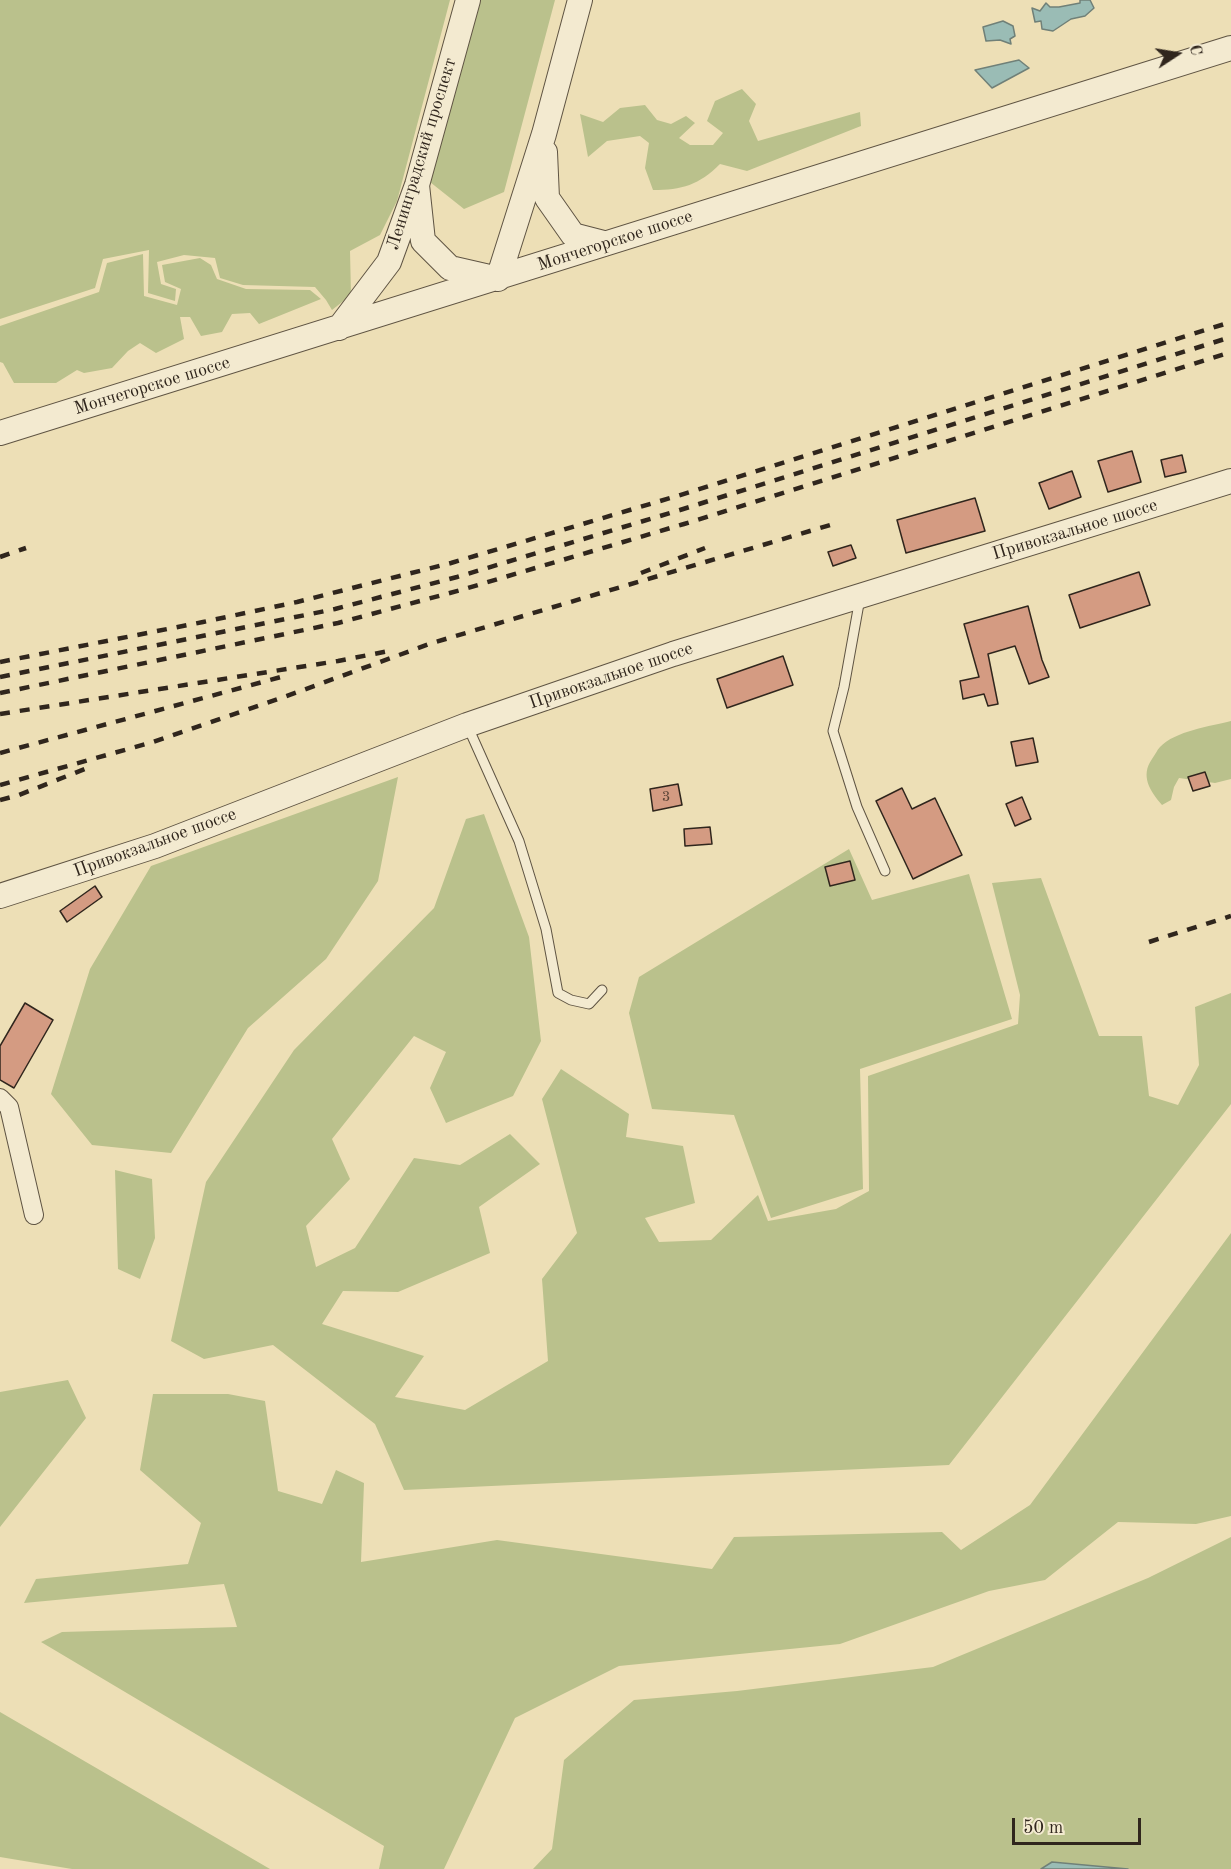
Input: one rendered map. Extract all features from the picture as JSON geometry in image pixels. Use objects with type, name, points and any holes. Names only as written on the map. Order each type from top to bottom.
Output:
[{"type":"street","name":"Ленинградский проспект","points":[[339,328],[389,262],[417,185],[468,0]]},
{"type":"street","points":[[417,185],[423,242],[450,268],[498,279],[544,134],[580,0]]},
{"type":"street","name":"Мончегорское шоссе","points":[[0,433],[1231,48]]},
{"type":"street","points":[[544,134],[547,198],[573,235],[604,243]]},
{"type":"street","name":"Привокзальное шоссе","points":[[0,896],[156,846],[467,724],[673,654],[1231,480]]},
{"type":"street","points":[[0,1098],[9,1107],[34,1215]]},
{"type":"lane","points":[[861,595],[844,687],[833,731],[857,807],[885,871]]},
{"type":"lane","points":[[467,724],[519,841],[546,929],[558,993],[570,1000],[589,1004],[602,990]]},
{"type":"green space","points":[[0,0],[450,0],[397,201],[380,235],[350,251],[351,295],[332,310],[315,287],[243,285],[220,278],[215,258],[184,255],[157,262],[161,284],[176,289],[175,301],[148,293],[149,250],[103,259],[95,288],[0,319]]},
{"type":"green space","points":[[481,0],[555,0],[504,192],[464,209],[430,182]]},
{"type":"green space","points":[[742,89],[756,104],[749,121],[758,141],[860,112],[861,126],[747,171],[720,164],[705,177],[690,185],[673,189],[653,190],[645,168],[649,143],[640,136],[607,141],[588,157],[580,114],[603,122],[620,108],[645,105],[657,120],[671,124],[686,116],[695,123],[679,138],[690,145],[713,145],[723,133],[707,121],[715,101]]},
{"type":"green space","points":[[143,254],[144,296],[177,305],[181,289],[165,282],[162,265],[200,258],[211,265],[217,279],[246,289],[310,290],[321,299],[259,324],[250,313],[232,314],[222,332],[201,336],[190,317],[180,317],[184,339],[156,353],[140,343],[128,351],[112,368],[84,373],[77,370],[56,383],[14,383],[3,363],[0,362],[0,326],[99,292],[107,263]]},
{"type":"green space","points":[[1231,721],[1231,779],[1215,783],[1179,778],[1171,800],[1162,805],[1150,789],[1147,777],[1148,765],[1159,748],[1167,741],[1184,733]]},
{"type":"green space","points":[[398,777],[378,881],[326,959],[248,1028],[171,1153],[92,1145],[51,1094],[90,969],[151,866]]},
{"type":"green space","points":[[484,814],[529,937],[541,1041],[513,1096],[446,1123],[430,1088],[446,1052],[414,1036],[332,1139],[350,1179],[306,1226],[316,1267],[355,1248],[414,1158],[460,1165],[510,1134],[540,1164],[479,1207],[490,1253],[398,1292],[343,1291],[322,1324],[424,1356],[395,1397],[465,1410],[548,1361],[542,1279],[577,1233],[542,1099],[561,1069],[629,1114],[626,1137],[683,1146],[695,1203],[645,1218],[659,1242],[711,1240],[758,1195],[768,1221],[836,1209],[869,1191],[868,1076],[1018,1024],[1020,995],[992,883],[1041,878],[1099,1036],[1142,1036],[1149,1096],[1178,1105],[1199,1065],[1195,1007],[1231,993],[1231,1104],[949,1465],[404,1490],[375,1424],[273,1345],[204,1359],[171,1341],[206,1182],[294,1050],[434,908],[466,819]]},
{"type":"green space","points":[[849,849],[872,900],[969,874],[1012,1019],[860,1069],[863,1189],[771,1218],[734,1115],[652,1109],[629,1013],[639,977]]},
{"type":"green space","points":[[115,1170],[152,1179],[155,1238],[140,1279],[118,1269]]},
{"type":"green space","points":[[1231,1233],[1231,1516],[1196,1524],[1118,1522],[1045,1580],[989,1591],[840,1644],[619,1666],[515,1718],[444,1869],[379,1869],[384,1846],[41,1642],[62,1632],[237,1627],[224,1584],[24,1603],[36,1579],[188,1564],[201,1523],[140,1470],[153,1394],[228,1394],[265,1401],[278,1491],[322,1504],[336,1470],[364,1483],[361,1562],[497,1540],[712,1569],[734,1537],[942,1532],[961,1550],[1030,1505]]},
{"type":"green space","points":[[68,1380],[86,1418],[0,1527],[0,1392]]},
{"type":"green space","points":[[1231,1537],[1231,1869],[1128,1869],[1052,1862],[1041,1869],[533,1869],[552,1849],[564,1760],[634,1700],[737,1691],[933,1667],[1148,1578]]},
{"type":"green space","points":[[0,1712],[270,1869],[72,1869],[0,1857]]},
{"type":"water","points":[[1080,0],[1090,0],[1094,8],[1085,16],[1071,19],[1053,31],[1042,29],[1041,21],[1035,22],[1032,8],[1040,11],[1046,3],[1050,7],[1059,7],[1080,3]]},
{"type":"water","points":[[1003,21],[1013,26],[1015,36],[1010,39],[1011,44],[1000,40],[986,41],[983,27]]},
{"type":"water","points":[[1019,60],[1029,68],[992,88],[975,70]]},
{"type":"water","points":[[1052,1862],[1128,1869],[1041,1869]]},
{"type":"building","points":[[1132,451],[1141,482],[1108,492],[1098,461]]},
{"type":"building","points":[[1182,455],[1186,472],[1165,477],[1161,460]]},
{"type":"building","points":[[1072,471],[1081,497],[1049,509],[1039,483]]},
{"type":"building","points":[[975,498],[985,531],[906,553],[897,520]]},
{"type":"building","points":[[851,545],[856,558],[833,566],[828,552]]},
{"type":"building","points":[[1139,572],[1150,605],[1080,628],[1069,595]]},
{"type":"building","points":[[1028,606],[1042,660],[1049,677],[1029,684],[1015,646],[988,654],[998,704],[988,706],[984,694],[963,699],[960,681],[979,677],[964,624]]},
{"type":"building","points":[[783,656],[793,685],[727,708],[717,679]]},
{"type":"building","points":[[1033,738],[1038,762],[1016,766],[1011,742]]},
{"type":"building","points":[[1205,772],[1210,786],[1193,791],[1188,777]]},
{"type":"building","points":[[678,784],[682,805],[653,811],[650,789]]},
{"type":"building","points":[[902,788],[912,809],[935,798],[962,855],[913,879],[876,801]]},
{"type":"building","points":[[1022,797],[1031,819],[1015,826],[1006,804]]},
{"type":"building","points":[[710,827],[712,844],[685,846],[684,829]]},
{"type":"building","points":[[850,861],[855,880],[830,886],[825,867]]},
{"type":"building","points":[[95,886],[102,897],[67,922],[60,911]]},
{"type":"building","points":[[25,1003],[53,1020],[14,1088],[0,1080],[0,1046]]},
{"type":"railway","points":[[0,662],[297,602],[451,563],[677,496],[1231,322]]},
{"type":"railway","points":[[0,677],[335,609],[457,577],[680,510],[1231,337]]},
{"type":"railway","points":[[0,693],[338,623],[461,590],[684,524],[1231,352]]},
{"type":"railway","points":[[0,785],[153,742],[432,643],[837,523]]},
{"type":"railway","points":[[0,557],[26,548]]},
{"type":"railway","points":[[641,573],[705,548]]},
{"type":"railway","points":[[0,714],[338,661],[394,650]]},
{"type":"railway","points":[[0,753],[281,677]]},
{"type":"railway","points":[[0,800],[19,795],[90,767]]},
{"type":"railway","points":[[1149,942],[1231,916]]}]
